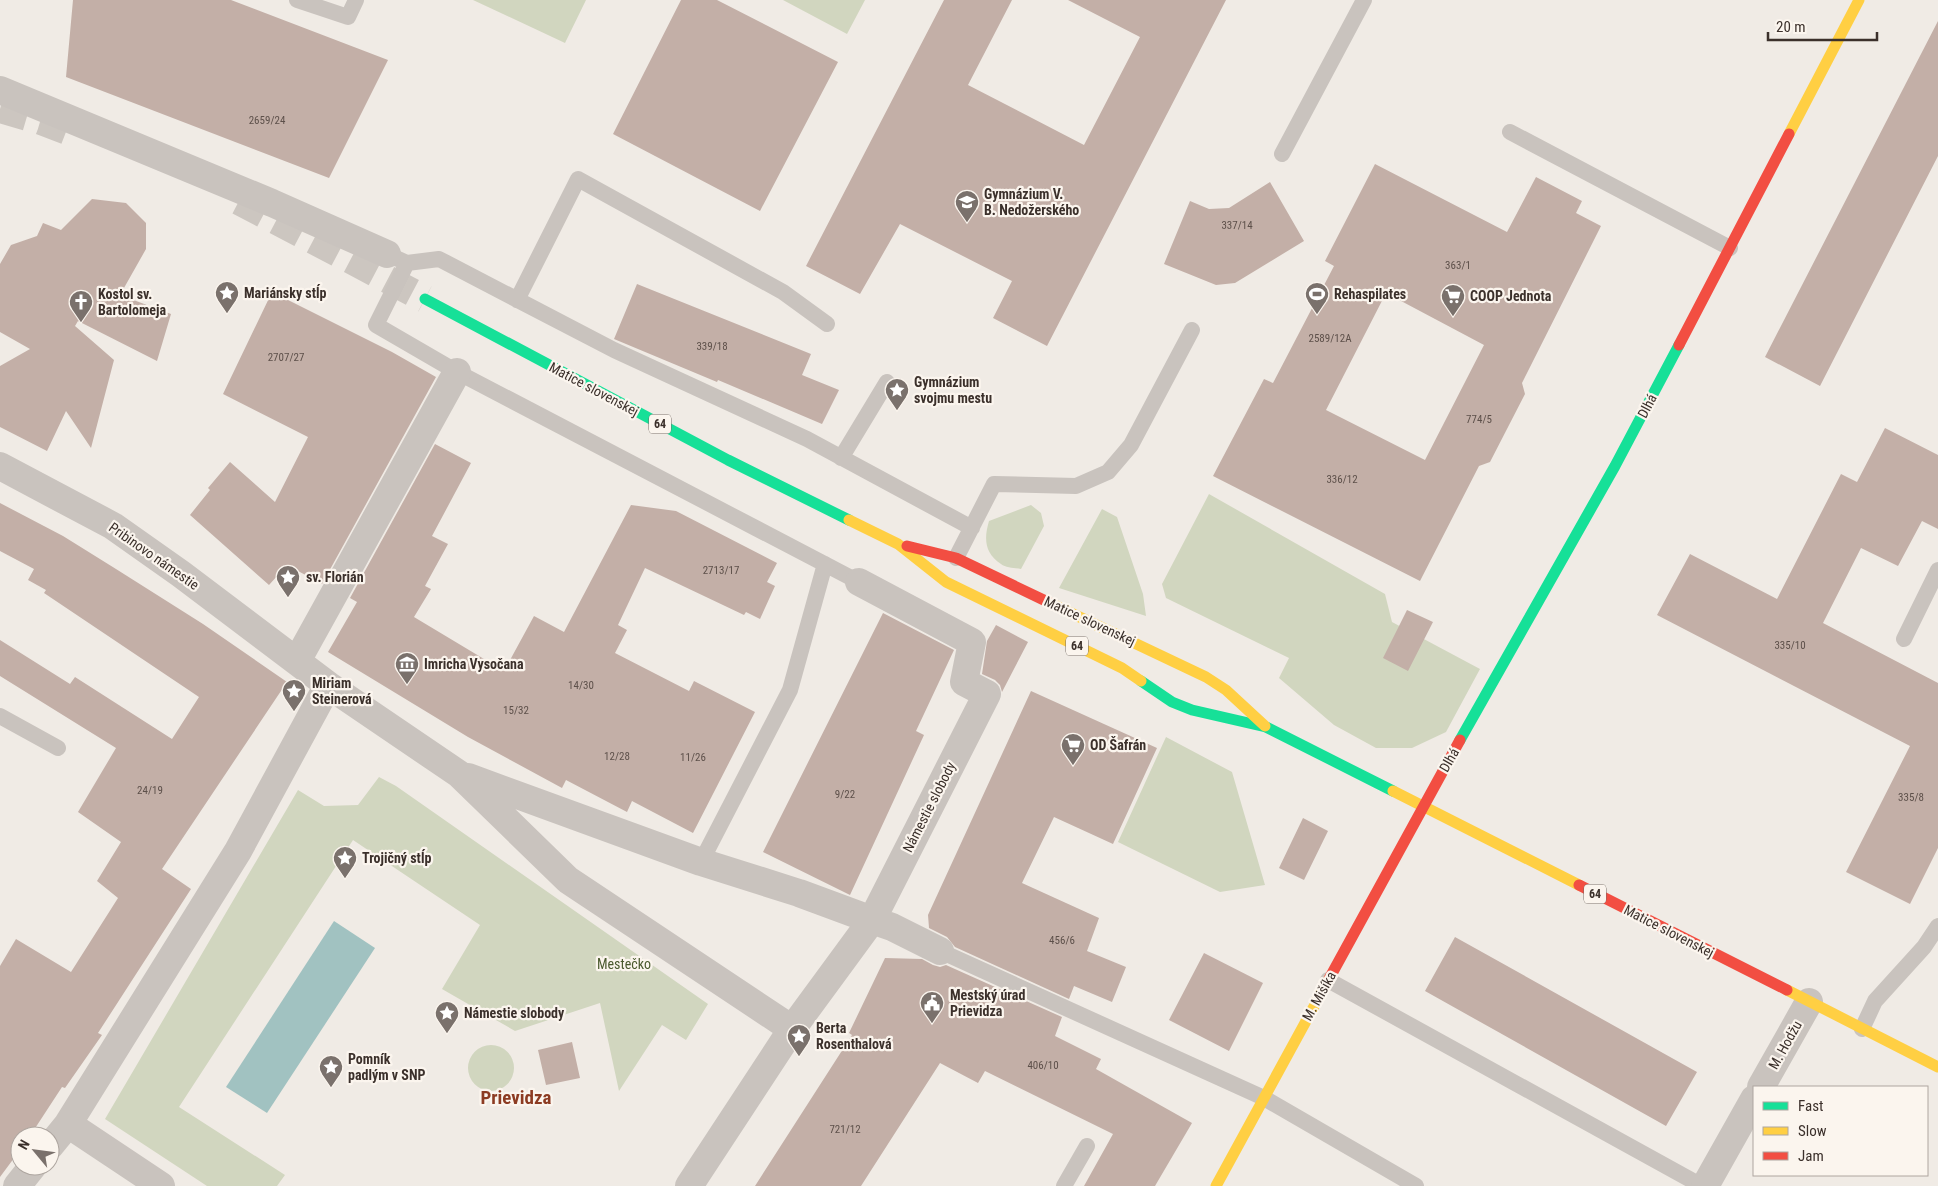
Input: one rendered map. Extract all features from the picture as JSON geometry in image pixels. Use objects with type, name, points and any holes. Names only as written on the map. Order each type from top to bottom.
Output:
[{"type":"main road","name":"Dlhá","points":[[1423,806],[1615,466],[1859,0]]},
{"type":"main road","name":"Matice slovenskej","points":[[426,299],[728,460],[898,544],[946,582],[1122,668],[1172,702],[1192,710],[1266,727],[1938,1067]]},
{"type":"main road","name":"Matice slovenskej","points":[[898,544],[956,558],[1206,677],[1226,690],[1266,727]]},
{"type":"main road","name":"M. Mišíka","points":[[1216,1186],[1423,806]]},
{"type":"street","points":[[0,90],[272,203],[397,259]]},
{"type":"street","points":[[297,661],[457,372]]},
{"type":"street","name":"Pribinovo námestie","points":[[0,466],[113,526],[181,574],[328,685]]},
{"type":"street","name":"Námestie slobody","points":[[689,1186],[792,1029],[872,920],[987,694],[964,682],[972,642],[859,582]]},
{"type":"street","points":[[60,1134],[68,1124],[238,851],[328,685],[459,774],[568,880],[792,1029]]},
{"type":"street","points":[[459,774],[701,862],[799,893],[892,927],[940,951]]},
{"type":"street","name":"M. Hodžu","points":[[1762,1086],[1809,1002]]},
{"type":"street","points":[[1704,1186],[1753,1101]]},
{"type":"street","points":[[68,1124],[161,1186]]},
{"type":"street","points":[[17,1186],[26,1176]]},
{"type":"lane","points":[[297,0],[348,16],[356,0]]},
{"type":"lane","points":[[1282,154],[1364,0]]},
{"type":"lane","points":[[1510,132],[1730,248]]},
{"type":"lane","points":[[517,300],[578,178],[783,292],[827,324]]},
{"type":"lane","points":[[859,582],[457,372],[376,325],[397,259],[439,260],[614,350],[807,439],[972,528]]},
{"type":"lane","points":[[956,558],[994,484],[1076,486],[1108,472],[1131,445],[1192,330]]},
{"type":"lane","points":[[841,458],[887,382]]},
{"type":"lane","points":[[701,862],[790,690],[825,564]]},
{"type":"lane","points":[[1904,639],[1938,570]]},
{"type":"lane","points":[[0,716],[58,748]]},
{"type":"lane","points":[[1862,1029],[1875,1001],[1924,947],[1938,926]]},
{"type":"lane","points":[[940,951],[1264,1098],[1416,1186]]},
{"type":"lane","points":[[1328,980],[1704,1186]]},
{"type":"lane","points":[[1064,1186],[1087,1146]]},
{"type":"green space","points":[[473,0],[586,0],[565,43]]},
{"type":"green space","points":[[783,0],[865,0],[847,34]]},
{"type":"green space","points":[[1209,494],[1385,594],[1392,622],[1480,669],[1446,732],[1412,748],[1376,748],[1334,725],[1279,678],[1289,658],[1166,598],[1162,584]]},
{"type":"green space","points":[[1031,505],[1041,513],[1044,526],[1021,569],[1003,565],[995,560],[988,550],[986,533],[989,521]]},
{"type":"green space","points":[[1102,509],[1117,517],[1143,594],[1146,616],[1059,588]]},
{"type":"green space","points":[[1166,737],[1232,772],[1265,885],[1220,892],[1118,842]]},
{"type":"green space","name":"Mestečko","points":[[379,777],[396,786],[708,1004],[686,1040],[662,1025],[619,1091],[600,1003],[515,1031],[442,989],[480,925],[353,840],[179,1107],[285,1175],[277,1186],[207,1186],[105,1119],[298,790],[324,806],[358,805]]},
{"type":"green space","points":[[491,1045],[504,1049],[510,1055],[514,1068],[510,1081],[504,1087],[491,1091],[478,1087],[472,1081],[468,1068],[472,1055],[478,1049]]},
{"type":"water","points":[[334,921],[375,948],[267,1113],[226,1087]]},
{"type":"building","points":[[73,0],[231,0],[388,60],[329,178],[66,77]]},
{"type":"building","points":[[681,0],[717,0],[838,62],[760,211],[613,134]]},
{"type":"building","points":[[944,0],[1012,0],[968,85],[1084,145],[1140,37],[1068,0],[1226,0],[1047,346],[993,318],[1012,281],[900,224],[860,294],[806,266]]},
{"type":"building","points":[[1938,21],[1938,156],[1820,386],[1765,357]]},
{"type":"building","points":[[1375,164],[1507,232],[1536,177],[1582,201],[1576,213],[1601,226],[1522,383],[1525,394],[1490,462],[1479,466],[1420,581],[1213,476],[1264,379],[1273,383],[1334,266],[1325,261]],"holes":[[[1386,293],[1484,345],[1425,460],[1326,410]]]},
{"type":"building","points":[[1270,182],[1304,241],[1235,283],[1216,285],[1164,264],[1190,201],[1209,209],[1229,208]]},
{"type":"building","name":"Kostol sv. Bartolomeja","points":[[92,199],[126,203],[146,223],[146,249],[120,295],[171,314],[157,361],[78,321],[75,326],[114,360],[91,448],[66,411],[47,451],[0,427],[0,366],[30,349],[0,332],[0,264],[11,245],[37,236],[43,223],[61,230]]},
{"type":"building","points":[[637,284],[811,354],[802,375],[839,390],[822,424],[614,339]]},
{"type":"building","points":[[272,292],[392,352],[436,377],[322,584],[287,565],[269,585],[190,515],[210,490],[208,488],[230,462],[275,502],[308,437],[223,394]]},
{"type":"building","points":[[1885,428],[1938,455],[1938,529],[1922,521],[1898,566],[1861,548],[1823,623],[1938,683],[1938,848],[1910,904],[1846,872],[1910,746],[1657,615],[1690,554],[1777,599],[1841,474],[1857,482]]},
{"type":"building","points":[[435,444],[471,463],[432,536],[448,544],[425,586],[431,589],[414,617],[504,671],[534,616],[564,632],[631,505],[676,511],[777,563],[767,582],[775,586],[760,619],[746,612],[744,615],[645,568],[618,625],[627,630],[615,653],[689,691],[694,681],[755,712],[693,833],[632,801],[627,812],[566,780],[562,788],[468,737],[328,652],[357,602],[350,598]]},
{"type":"building","points":[[0,503],[63,536],[116,569],[203,624],[287,682],[162,869],[191,889],[98,1033],[102,1035],[65,1088],[62,1087],[37,1126],[10,1126],[10,1164],[0,1177],[0,966],[16,939],[71,972],[118,898],[97,881],[121,842],[78,812],[116,748],[0,676],[0,640],[70,684],[75,677],[172,739],[199,697],[44,593],[46,590],[28,580],[34,569],[0,551]]},
{"type":"building","points":[[1407,610],[1433,622],[1408,671],[1383,658]]},
{"type":"building","points":[[883,613],[954,650],[916,731],[924,735],[850,895],[763,852]]},
{"type":"building","points":[[996,625],[1028,642],[1002,692],[1000,685],[995,680],[982,674],[987,641]]},
{"type":"building","points":[[1031,691],[1157,748],[1113,844],[1054,817],[1022,883],[1099,918],[1087,951],[1126,967],[1112,1002],[1074,986],[1069,999],[955,947],[947,937],[929,928],[928,915]]},
{"type":"building","points":[[1303,818],[1328,831],[1304,880],[1279,868]]},
{"type":"building","points":[[1455,937],[1697,1072],[1666,1126],[1425,991]]},
{"type":"building","points":[[1204,953],[1263,983],[1229,1051],[1169,1020]]},
{"type":"building","points":[[885,958],[922,959],[940,967],[946,965],[1062,1017],[1055,1036],[1101,1059],[1096,1069],[1192,1123],[1155,1186],[1084,1186],[1113,1134],[985,1071],[978,1083],[940,1063],[861,1186],[755,1186],[852,1035],[849,1033]]},
{"type":"building","points":[[572,1042],[580,1078],[546,1085],[538,1050]]},
{"type":"tunnel","points":[[0,109],[67,131]]},
{"type":"tunnel","points":[[239,201],[425,299]]},
{"type":"traffic: fast","points":[[425,299],[728,460],[849,520]]},
{"type":"traffic: fast","points":[[1460,740],[1615,466],[1679,345]]},
{"type":"traffic: fast","points":[[1141,681],[1172,702],[1192,710],[1266,727],[1393,791]]},
{"type":"traffic: slow","points":[[1789,134],[1859,0]]},
{"type":"traffic: slow","points":[[849,520],[898,544],[946,582],[1122,668],[1141,681]]},
{"type":"traffic: slow","points":[[1050,603],[1206,677],[1226,690],[1265,726]]},
{"type":"traffic: slow","points":[[1393,791],[1579,885]]},
{"type":"traffic: slow","points":[[1216,1186],[1329,979]]},
{"type":"traffic: slow","points":[[1787,990],[1938,1067]]},
{"type":"traffic: jam","points":[[1679,345],[1789,134]]},
{"type":"traffic: jam","points":[[907,546],[956,558],[1050,603]]},
{"type":"traffic: jam","points":[[1329,979],[1460,740]]},
{"type":"traffic: jam","points":[[1579,885],[1787,990]]},
{"type":"place","name":"Gymnázium V. B. Nedožerského","points":[[967,223]]},
{"type":"place","name":"Mariánsky stĺp","points":[[227,314]]},
{"type":"place","name":"Rehaspilates","points":[[1317,315]]},
{"type":"place","name":"COOP Jednota","points":[[1453,317]]},
{"type":"place","name":"Kostol sv. Bartolomeja","points":[[81,323]]},
{"type":"place","name":"Gymnázium svojmu mestu","points":[[897,411]]},
{"type":"place","name":"sv. Florián","points":[[288,598]]},
{"type":"place","name":"Imricha Vysočana","points":[[407,685]]},
{"type":"place","name":"Miriam Steinerová","points":[[294,712]]},
{"type":"place","name":"OD Šafrán","points":[[1073,766]]},
{"type":"place","name":"Trojičný stĺp","points":[[345,879]]},
{"type":"place","name":"Mestský úrad Prievidza","points":[[932,1024]]},
{"type":"place","name":"Námestie slobody","points":[[447,1034]]},
{"type":"place","name":"Berta Rosenthalová","points":[[799,1057]]},
{"type":"place","name":"Pomník padlým v SNP","points":[[331,1088]]},
{"type":"district","name":"Prievidza","points":[[516,1097]]}]
